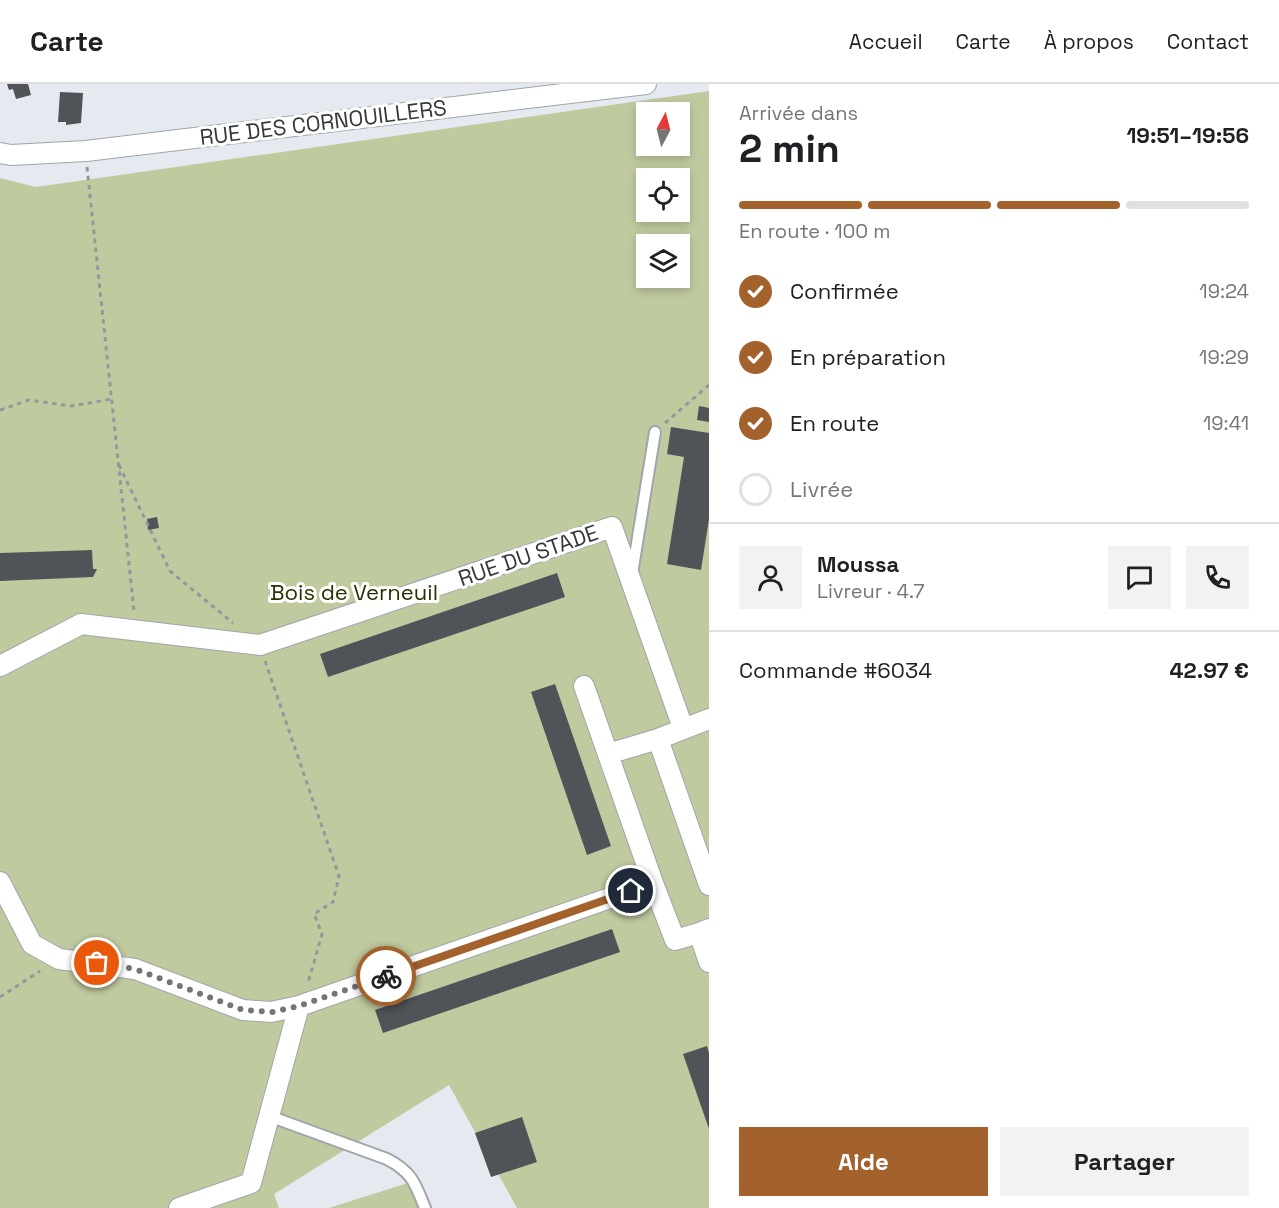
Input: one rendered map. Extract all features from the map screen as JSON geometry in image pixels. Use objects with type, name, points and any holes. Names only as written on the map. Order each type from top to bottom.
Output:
[{"type":"street","name":"RUE DES CORNOUILLERS","points":[[0,153],[11,155],[86,151],[646,84]]},
{"type":"street","name":"RUE DU STADE","points":[[0,666],[81,624],[260,645],[612,527],[683,728]]},
{"type":"street","points":[[584,686],[675,940],[704,931],[709,962]]},
{"type":"street","points":[[608,754],[658,739],[709,719]]},
{"type":"street","points":[[658,739],[709,885]]},
{"type":"street","points":[[0,882],[32,944],[59,958],[135,969],[243,1010],[272,1012],[301,1005],[653,883]]},
{"type":"street","points":[[179,1208],[251,1183],[301,1005]]},
{"type":"lane","points":[[631,580],[655,432]]},
{"type":"lane","points":[[269,1116],[387,1159],[400,1166],[416,1183],[425,1208]]},
{"type":"path","points":[[86,151],[136,632]]},
{"type":"path","points":[[655,432],[709,385]]},
{"type":"path","points":[[0,410],[29,400],[71,406],[112,399]]},
{"type":"path","points":[[119,465],[170,571],[260,645],[339,876],[333,902],[315,914],[322,934],[301,1005]]},
{"type":"path","points":[[0,997],[59,958]]},
{"type":"green space","name":"Bois de Verneuil","points":[[709,91],[709,1208],[517,1208],[449,1085],[274,1194],[279,1208],[0,1208],[0,178],[36,187]]},
{"type":"green space","points":[[411,1182],[421,1208],[329,1208]]},
{"type":"building","points":[[7,84],[28,84],[31,95],[16,99],[13,89],[9,90]]},
{"type":"building","points":[[60,92],[83,93],[81,123],[66,125],[66,122],[58,122]]},
{"type":"building","points":[[699,406],[709,408],[709,422],[697,420]]},
{"type":"building","points":[[671,427],[709,433],[709,519],[701,570],[667,564],[684,457],[667,454]]},
{"type":"building","points":[[157,517],[159,528],[148,530],[147,519]]},
{"type":"building","points":[[92,550],[93,569],[97,569],[93,577],[0,581],[0,553]]},
{"type":"building","points":[[557,573],[565,597],[328,677],[320,654]]},
{"type":"building","points":[[555,684],[611,846],[587,855],[531,692]]},
{"type":"building","points":[[612,929],[620,952],[383,1033],[375,1010]]},
{"type":"building","points":[[707,1046],[709,1053],[709,1129],[683,1054]]},
{"type":"building","points":[[522,1117],[537,1162],[491,1177],[475,1133]]},
{"type":"way so far","points":[[97,963],[135,969],[243,1010],[272,1012],[299,1006],[386,976]]},
{"type":"route","points":[[386,976],[631,891]]}]
